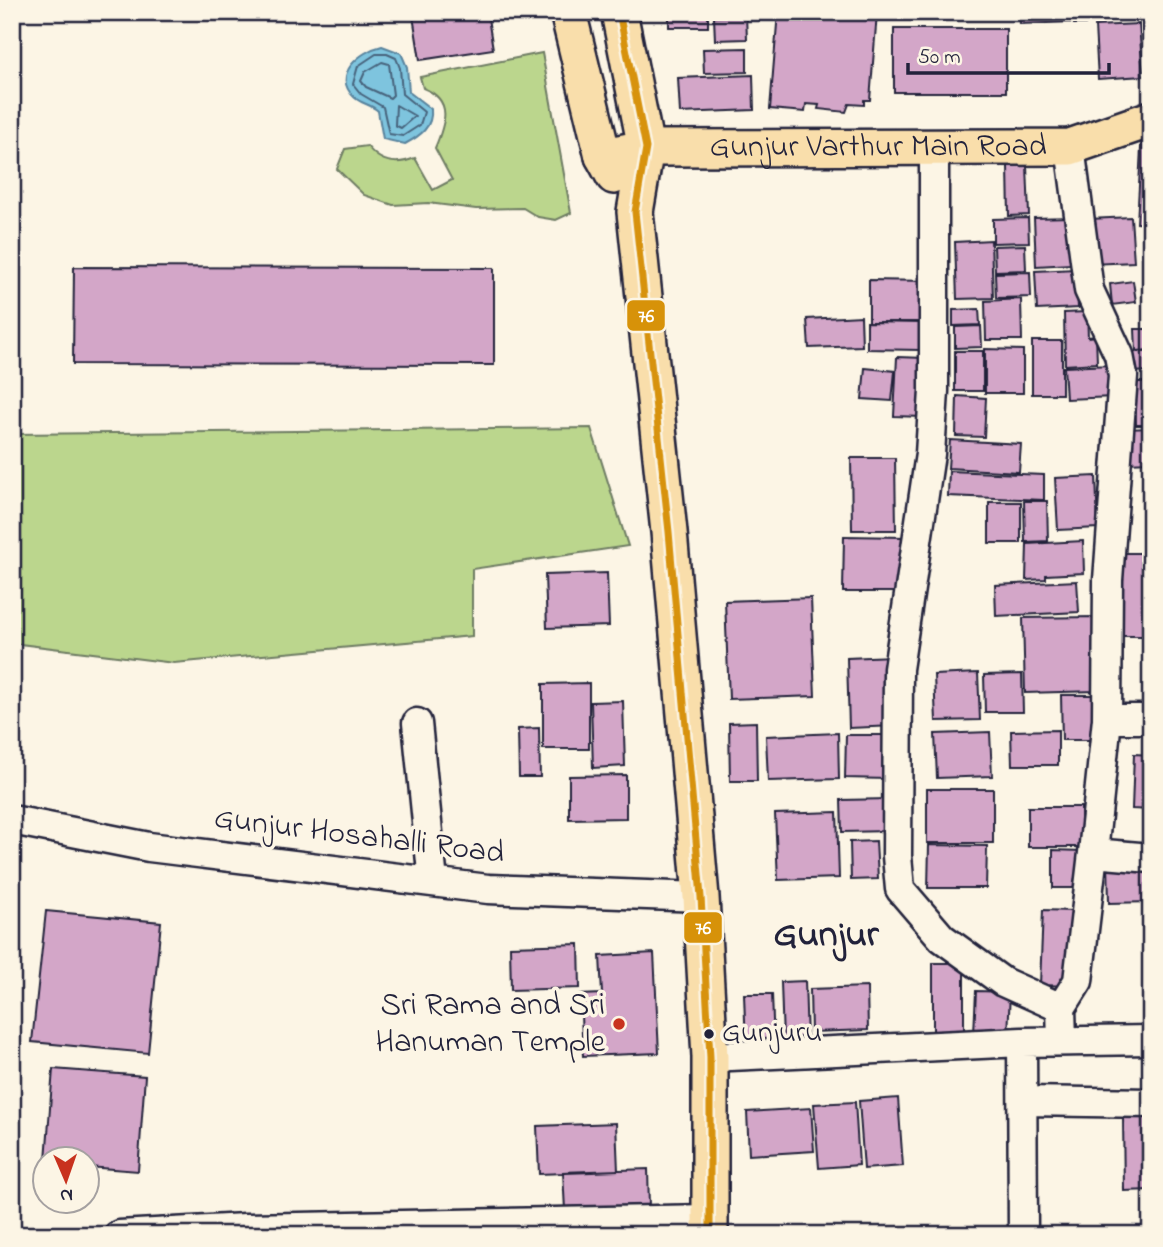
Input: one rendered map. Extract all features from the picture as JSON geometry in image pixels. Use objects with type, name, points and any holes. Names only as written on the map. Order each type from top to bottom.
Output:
[{"type":"main road","points":[[568,12],[603,156],[635,212]]},
{"type":"main road","points":[[619,12],[646,148],[635,212],[669,532],[701,897],[710,1057],[710,1227]]},
{"type":"main road","name":"Gunjur Varthur Main Road","points":[[603,156],[646,148],[1070,147],[1151,119]]},
{"type":"street","points":[[1062,1040],[1061,1008],[1078,981],[1107,719],[1108,580],[1123,376],[1119,355],[1089,290],[1070,147]]},
{"type":"street","points":[[934,149],[934,391],[930,454],[898,669],[897,856],[900,889],[943,938],[1003,982],[1061,1008]]},
{"type":"street","points":[[1107,719],[1151,719]]},
{"type":"street","points":[[417,723],[433,882]]},
{"type":"street","name":"Gunjur Hosahalli Road","points":[[12,820],[149,848],[488,889],[701,897]]},
{"type":"street","points":[[1093,853],[1151,858]]},
{"type":"street","points":[[710,1057],[1062,1040],[1151,1040]]},
{"type":"street","points":[[1023,1042],[1023,1235]]},
{"type":"street","points":[[1025,1101],[1151,1103]]},
{"type":"street","points":[[119,1235],[244,1231],[710,1227]]},
{"type":"green space","points":[[542,53],[571,213],[556,220],[538,217],[523,208],[476,209],[428,203],[393,205],[364,195],[337,169],[345,149],[367,146],[377,156],[389,161],[401,162],[415,158],[433,190],[452,180],[435,148],[444,122],[443,106],[433,93],[423,88],[420,77]]},
{"type":"green space","points":[[591,428],[628,546],[472,569],[472,636],[174,663],[12,643],[12,434]]},
{"type":"water","points":[[382,46],[401,53],[407,67],[409,92],[431,109],[428,126],[405,144],[383,139],[378,111],[354,97],[348,89],[346,80],[351,65],[365,53]]},
{"type":"building","points":[[436,12],[487,12],[493,49],[420,60],[413,16]]},
{"type":"building","points":[[669,12],[708,12],[708,27],[669,27]]},
{"type":"building","points":[[778,12],[877,13],[870,100],[864,100],[864,105],[849,104],[846,112],[818,109],[819,105],[806,104],[805,112],[770,109]]},
{"type":"building","points":[[1019,12],[1073,12],[1073,22],[1020,24]]},
{"type":"building","points":[[1073,12],[1092,12],[1092,24],[1074,24]]},
{"type":"building","points":[[1093,12],[1136,12],[1136,20],[1094,22]]},
{"type":"building","points":[[746,16],[747,39],[715,40],[714,17]]},
{"type":"building","points":[[1139,24],[1143,76],[1098,79],[1095,26]]},
{"type":"building","points":[[894,29],[1006,29],[1006,92],[894,92]]},
{"type":"building","points":[[747,48],[747,72],[704,73],[703,49]]},
{"type":"building","points":[[753,75],[754,110],[680,113],[678,78]]},
{"type":"building","points":[[1142,130],[1151,130],[1151,224],[1137,223]]},
{"type":"building","points":[[1008,166],[1027,166],[1029,215],[1009,216]]},
{"type":"building","points":[[1070,217],[1072,264],[1036,266],[1034,218]]},
{"type":"building","points":[[1131,217],[1134,262],[1091,264],[1089,219]]},
{"type":"building","points":[[1028,218],[1029,242],[993,243],[993,219]]},
{"type":"building","points":[[991,240],[993,298],[957,299],[955,242]]},
{"type":"building","points":[[1025,245],[1026,270],[995,271],[994,246]]},
{"type":"building","points":[[74,267],[494,268],[494,365],[73,364]]},
{"type":"building","points":[[1076,269],[1078,308],[1037,310],[1035,271]]},
{"type":"building","points":[[1030,272],[1031,297],[996,298],[995,273]]},
{"type":"building","points":[[869,280],[930,281],[929,322],[869,322]]},
{"type":"building","points":[[1133,281],[1136,302],[1112,305],[1110,284]]},
{"type":"building","points":[[1021,299],[1022,340],[986,340],[985,301]]},
{"type":"building","points":[[979,309],[980,325],[953,326],[953,310]]},
{"type":"building","points":[[1087,312],[1088,337],[1096,336],[1097,363],[1065,365],[1064,313]]},
{"type":"building","points":[[861,316],[862,346],[809,348],[807,319]]},
{"type":"building","points":[[867,322],[921,323],[920,350],[867,349]]},
{"type":"building","points":[[981,326],[982,347],[955,348],[955,327]]},
{"type":"building","points":[[1135,329],[1151,329],[1151,350],[1136,351]]},
{"type":"building","points":[[1032,341],[1062,341],[1062,394],[1032,394]]},
{"type":"building","points":[[985,349],[1023,350],[1023,393],[985,393]]},
{"type":"building","points":[[955,351],[983,351],[983,391],[955,391]]},
{"type":"building","points":[[1151,351],[1151,371],[1132,372],[1131,352]]},
{"type":"building","points":[[897,357],[925,358],[923,417],[894,416]]},
{"type":"building","points":[[1113,365],[1114,397],[1066,399],[1064,367]]},
{"type":"building","points":[[865,368],[895,371],[892,401],[862,399]]},
{"type":"building","points":[[1135,382],[1151,382],[1151,425],[1136,425]]},
{"type":"building","points":[[957,396],[986,398],[984,437],[956,436]]},
{"type":"building","points":[[1151,428],[1151,462],[1126,463],[1125,429]]},
{"type":"building","points":[[950,440],[1021,444],[1019,472],[948,468]]},
{"type":"building","points":[[851,458],[895,458],[896,530],[852,530]]},
{"type":"building","points":[[949,471],[1044,475],[1044,500],[948,496]]},
{"type":"building","points":[[1096,476],[1098,528],[1058,530],[1055,478]]},
{"type":"building","points":[[1024,501],[1047,501],[1048,541],[1025,542]]},
{"type":"building","points":[[989,502],[1021,502],[1021,543],[989,543]]},
{"type":"building","points":[[844,536],[905,537],[905,592],[843,592]]},
{"type":"building","points":[[1083,541],[1084,573],[1046,575],[1046,579],[1026,580],[1027,544]]},
{"type":"building","points":[[1123,553],[1151,553],[1151,636],[1122,636]]},
{"type":"building","points":[[607,573],[609,626],[547,628],[545,575]]},
{"type":"building","points":[[1077,581],[1079,612],[996,616],[995,585]]},
{"type":"building","points":[[811,598],[815,696],[729,699],[725,601]]},
{"type":"building","points":[[1095,617],[1097,691],[1025,693],[1023,618]]},
{"type":"building","points":[[892,656],[895,726],[849,728],[847,658]]},
{"type":"building","points":[[978,673],[980,720],[936,721],[934,675]]},
{"type":"building","points":[[1022,674],[1023,712],[985,712],[984,675]]},
{"type":"building","points":[[589,683],[589,749],[543,749],[543,684]]},
{"type":"building","points":[[1061,695],[1092,695],[1093,740],[1062,740]]},
{"type":"building","points":[[623,701],[625,766],[593,768],[591,702]]},
{"type":"building","points":[[756,722],[757,781],[730,781],[729,723]]},
{"type":"building","points":[[539,728],[540,777],[519,777],[518,729]]},
{"type":"building","points":[[1058,730],[1058,765],[1012,765],[1011,731]]},
{"type":"building","points":[[990,732],[992,776],[937,778],[935,734]]},
{"type":"building","points":[[838,733],[839,779],[768,781],[766,736]]},
{"type":"building","points":[[846,735],[889,735],[888,779],[845,778]]},
{"type":"building","points":[[1134,754],[1151,755],[1151,810],[1132,809]]},
{"type":"building","points":[[626,775],[626,818],[569,819],[569,776]]},
{"type":"building","points":[[927,789],[993,789],[993,843],[927,843]]},
{"type":"building","points":[[889,799],[890,831],[842,832],[841,800]]},
{"type":"building","points":[[1028,807],[1081,807],[1081,847],[1028,847]]},
{"type":"building","points":[[837,812],[839,878],[778,880],[775,814]]},
{"type":"building","points":[[876,841],[878,879],[851,880],[850,842]]},
{"type":"building","points":[[929,845],[987,846],[986,888],[928,888]]},
{"type":"building","points":[[1053,850],[1082,851],[1082,888],[1053,888]]},
{"type":"building","points":[[1151,859],[1151,902],[1109,903],[1108,861]]},
{"type":"building","points":[[1043,910],[1073,911],[1071,986],[1040,985]]},
{"type":"building","points":[[46,911],[161,922],[148,1053],[32,1042]]},
{"type":"building","points":[[579,944],[580,988],[511,990],[510,946]]},
{"type":"building","name":"Sri Rama and Sri Hanuman Temple","points":[[654,953],[659,1053],[583,1056],[580,995],[602,994],[600,956]]},
{"type":"building","points":[[933,963],[964,963],[964,1031],[933,1031]]},
{"type":"building","points":[[805,981],[807,1040],[783,1041],[781,982]]},
{"type":"building","points":[[867,987],[868,1030],[811,1032],[810,989]]},
{"type":"building","points":[[976,991],[1010,992],[1008,1035],[974,1034]]},
{"type":"building","points":[[744,994],[772,994],[774,1046],[746,1047]]},
{"type":"building","points":[[53,1069],[145,1076],[138,1171],[102,1168],[102,1146],[47,1146]]},
{"type":"building","points":[[898,1098],[903,1166],[864,1169],[859,1101]]},
{"type":"building","points":[[855,1102],[859,1165],[819,1168],[814,1104]]},
{"type":"building","points":[[811,1108],[814,1151],[749,1155],[747,1112]]},
{"type":"building","points":[[1123,1117],[1151,1117],[1151,1190],[1124,1191]]},
{"type":"building","points":[[616,1123],[618,1171],[539,1174],[537,1126]]},
{"type":"building","points":[[648,1169],[649,1207],[565,1210],[563,1172]]},
{"type":"transit line","name":"76","points":[[619,12],[646,148],[635,212],[669,532],[701,897],[710,1057],[710,1235]]},
{"type":"place","name":"Sri Rama and Sri Hanuman Temple","points":[[619,1024]]},
{"type":"place","name":"Gunjuru","points":[[709,1034]]},
{"type":"district","name":"Gunjur","points":[[826,936]]}]
